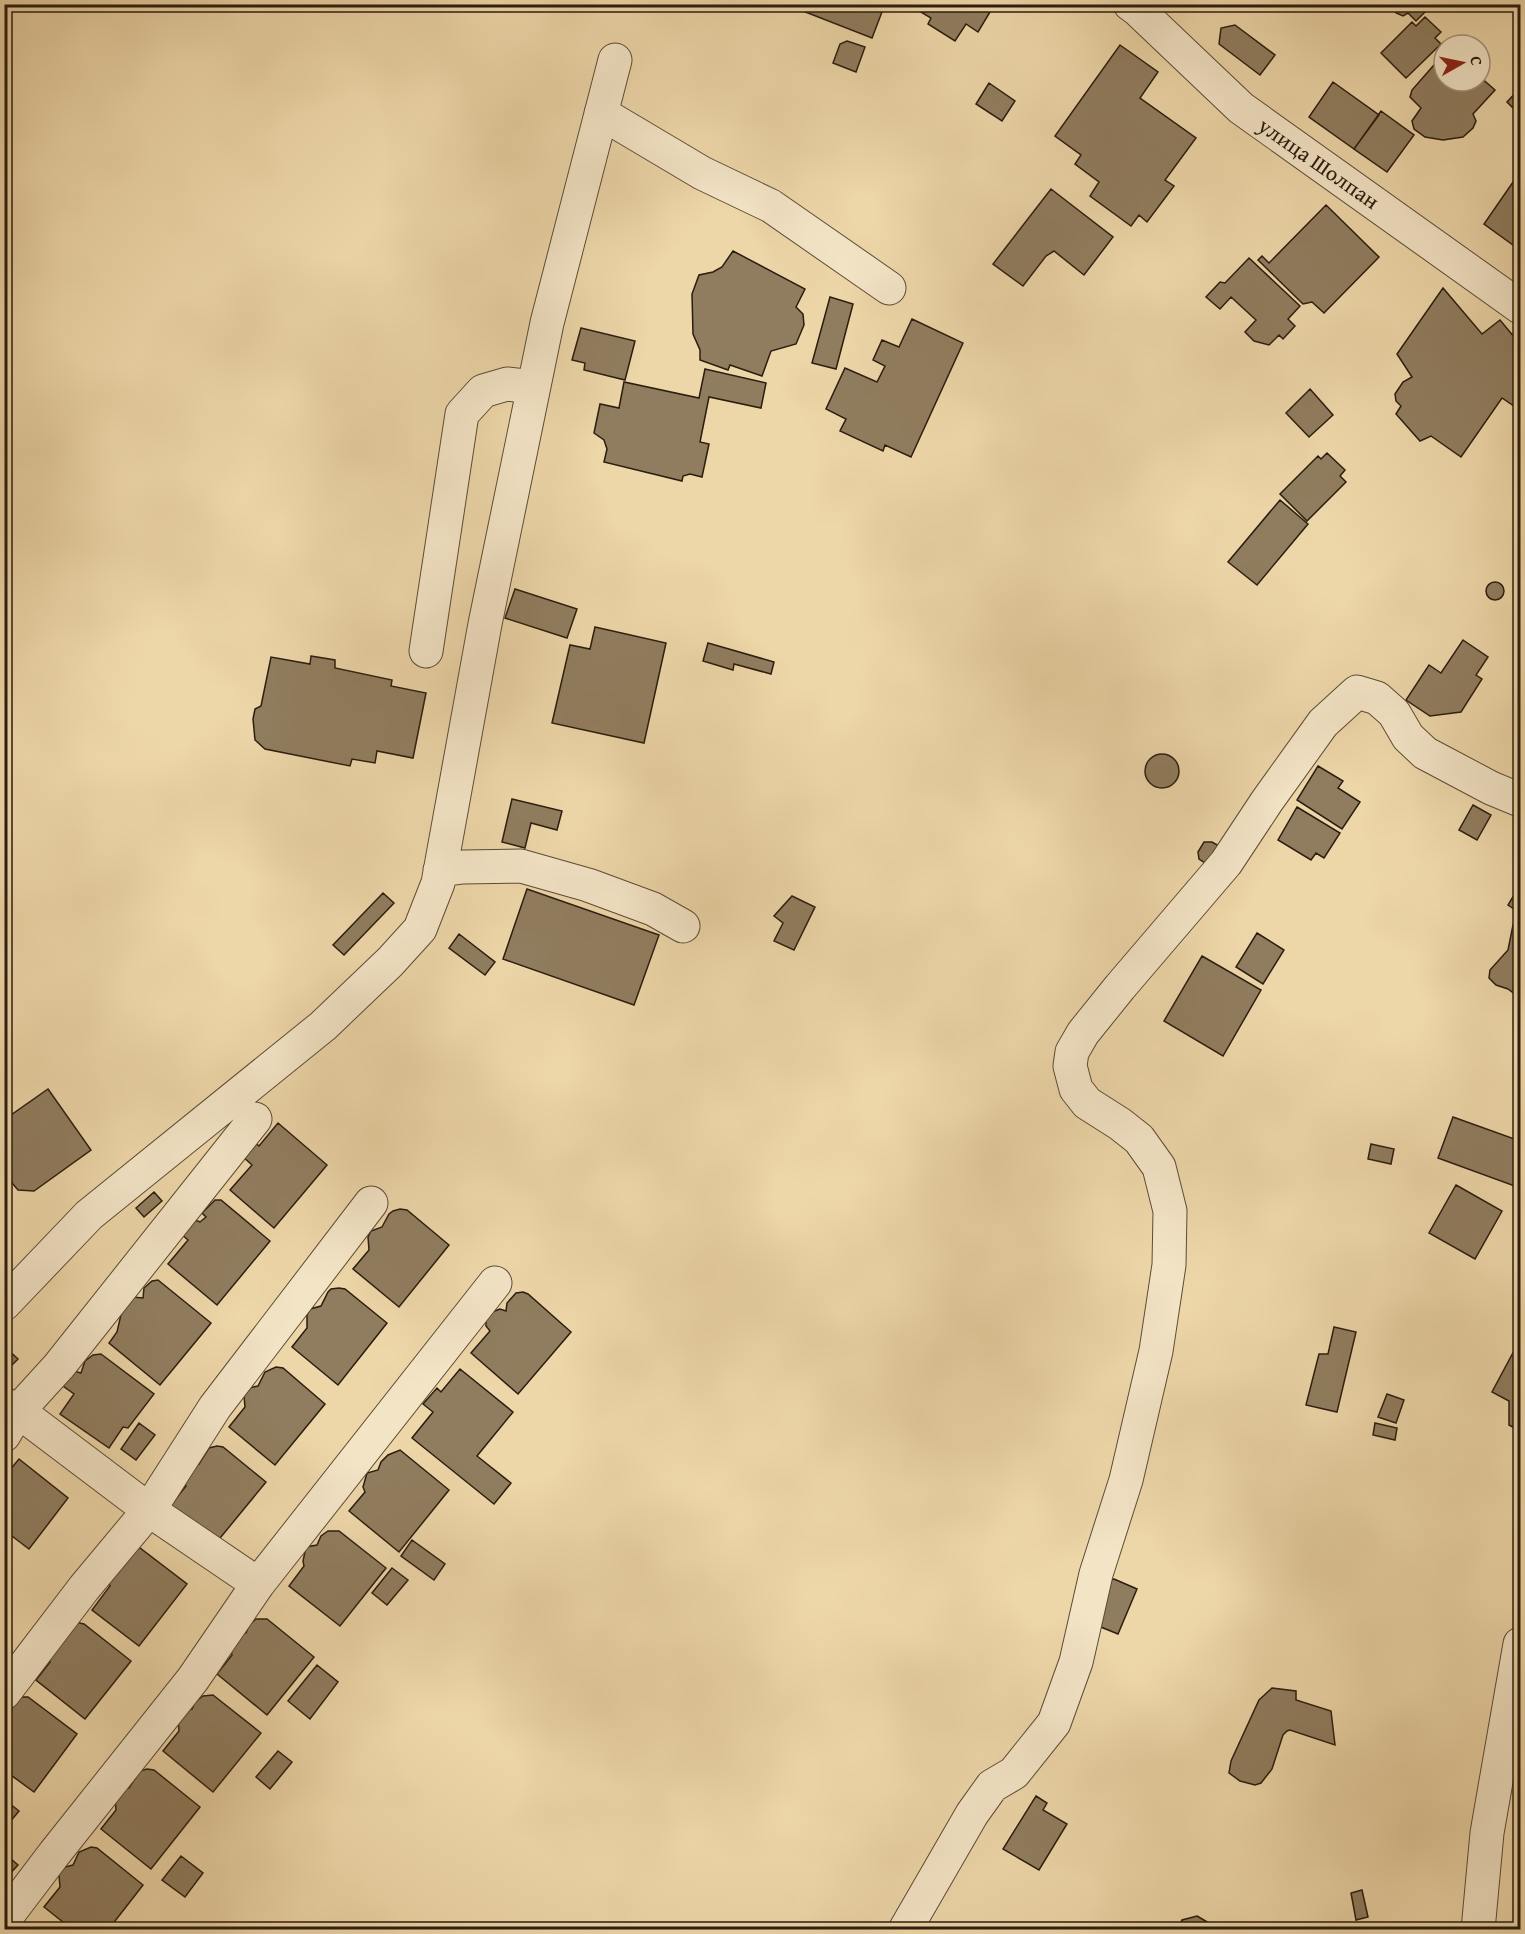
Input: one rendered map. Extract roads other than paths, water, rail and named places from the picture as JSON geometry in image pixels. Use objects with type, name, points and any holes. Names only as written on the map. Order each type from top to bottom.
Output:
[{"type":"street","name":"улица Шолпан","points":[[1137,6],[1241,108],[1521,307]]},
{"type":"street","points":[[4,1304],[89,1215],[323,1026],[390,962],[420,929],[438,884],[484,624],[547,323],[615,60]]},
{"type":"street","points":[[602,113],[702,173],[771,206],[889,288]]},
{"type":"street","points":[[426,651],[462,414],[483,391],[507,384],[533,387]]},
{"type":"street","points":[[904,1929],[972,1814],[992,1786],[1014,1773],[1054,1723],[1076,1662],[1096,1574],[1126,1480],[1156,1351],[1169,1264],[1170,1211],[1159,1167],[1139,1139],[1087,1103],[1076,1089],[1070,1066],[1072,1052],[1083,1033],[1120,987],[1227,863],[1267,801],[1323,723],[1357,692],[1377,698],[1394,713],[1408,737],[1425,753],[1491,788],[1521,800]]},
{"type":"street","points":[[440,870],[463,867],[521,866],[588,885],[653,909],[683,926]]},
{"type":"street","points":[[255,1119],[59,1366],[9,1417],[258,1584]]},
{"type":"street","points":[[4,1693],[84,1588],[149,1510],[215,1407],[371,1203]]},
{"type":"street","points":[[4,1920],[193,1679],[258,1584],[495,1283]]},
{"type":"street","points":[[1478,1929],[1487,1833],[1521,1644]]}]
